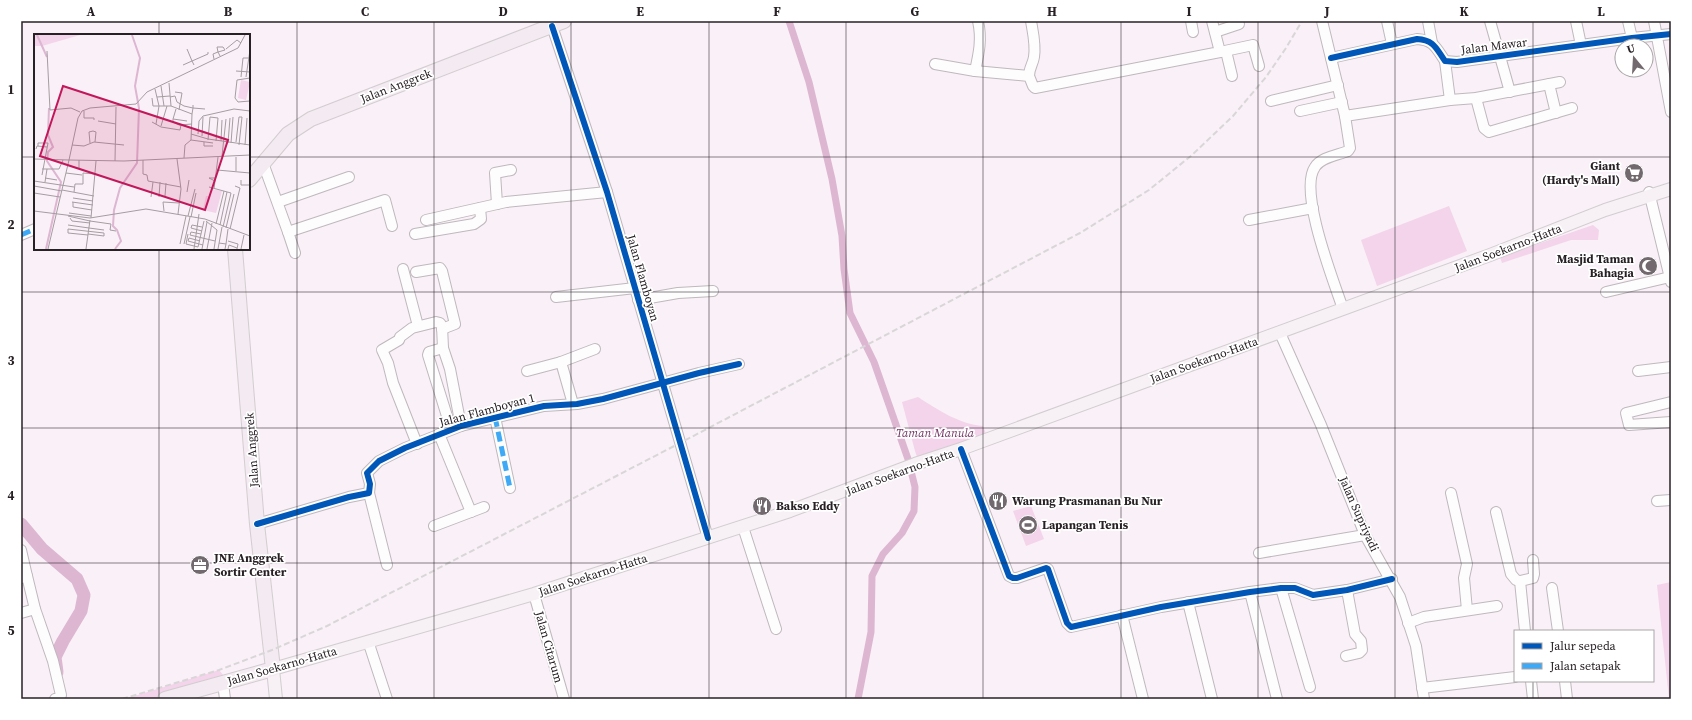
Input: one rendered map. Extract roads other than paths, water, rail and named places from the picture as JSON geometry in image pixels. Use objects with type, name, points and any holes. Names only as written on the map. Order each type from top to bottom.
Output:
[{"type":"highway","name":"Jalan Anggrek","points":[[250,179],[288,134],[311,119],[558,23]]},
{"type":"highway","name":"Jalan Anggrek","points":[[235,250],[257,524],[273,669]]},
{"type":"highway","name":"Jalan Soekarno-Hatta","points":[[165,699],[273,669]]},
{"type":"main road","points":[[1648,195],[1671,184]]},
{"type":"main road","points":[[1648,195],[1671,189]]},
{"type":"main road","name":"Jalan Soekarno-Hatta","points":[[273,669],[534,594],[831,497],[901,469],[961,449],[1289,329],[1648,195]]},
{"type":"main road","points":[[273,669],[276,699]]},
{"type":"street","points":[[975,71],[981,34],[978,21]]},
{"type":"street","points":[[1031,21],[1035,46],[1034,58],[1029,69],[1029,76],[1035,88],[1253,45],[1260,66]]},
{"type":"street","points":[[1191,21],[1193,32]]},
{"type":"street","points":[[1212,21],[1232,76]]},
{"type":"street","points":[[1322,21],[1342,102],[1350,148],[1348,151],[1322,161],[1315,166],[1312,180],[1313,208],[1319,236],[1343,309]]},
{"type":"street","points":[[1387,21],[1392,44]]},
{"type":"street","points":[[1428,21],[1432,43]]},
{"type":"street","points":[[1490,21],[1510,92]]},
{"type":"street","points":[[1576,21],[1581,45]]},
{"type":"street","points":[[1628,21],[1632,38]]},
{"type":"street","points":[[1654,21],[1671,112]]},
{"type":"street","name":"Jalan Flamboyan","points":[[558,23],[708,538]]},
{"type":"street","points":[[1215,32],[1239,24]]},
{"type":"street","name":"Jalan Mawar","points":[[1632,38],[1671,34]]},
{"type":"street","points":[[1332,58],[1417,39],[1427,40],[1432,43]]},
{"type":"street","name":"Jalan Mawar","points":[[1432,43],[1445,61],[1457,62],[1614,40]]},
{"type":"street","points":[[1445,61],[1450,100]]},
{"type":"street","points":[[935,64],[975,71],[1029,76]]},
{"type":"street","points":[[1345,116],[1450,100],[1476,98],[1555,83],[1556,113]]},
{"type":"street","points":[[1271,101],[1338,85]]},
{"type":"street","points":[[1476,98],[1484,128],[1489,132],[1572,108]]},
{"type":"street","points":[[1300,111],[1342,102]]},
{"type":"street","points":[[263,163],[295,253]]},
{"type":"street","points":[[497,204],[495,173],[511,170]]},
{"type":"street","points":[[278,202],[349,177]]},
{"type":"street","points":[[426,220],[497,204],[607,192]]},
{"type":"street","points":[[1606,292],[1670,280],[1648,195]]},
{"type":"street","points":[[288,232],[385,200],[392,226]]},
{"type":"street","points":[[415,234],[474,224],[481,219],[480,208]]},
{"type":"street","points":[[1248,220],[1313,208]]},
{"type":"street","points":[[21,235],[34,229]]},
{"type":"street","points":[[416,272],[436,268],[440,268],[442,271],[455,324],[442,329]]},
{"type":"street","points":[[403,269],[418,326]]},
{"type":"street","points":[[556,297],[635,288]]},
{"type":"street","points":[[638,300],[678,293],[713,291]]},
{"type":"street","points":[[417,444],[393,383],[388,363],[382,350],[399,340],[400,336],[418,326],[436,322],[440,323],[442,329],[443,348],[454,383],[456,428]]},
{"type":"street","name":"Jalan Supriyadi","points":[[1289,329],[1320,425],[1366,535],[1400,597],[1416,646],[1424,699]]},
{"type":"street","points":[[443,348],[429,352],[428,355],[456,428]]},
{"type":"street","points":[[527,372],[561,362],[594,349]]},
{"type":"street","points":[[561,362],[573,404]]},
{"type":"street","name":"Jalan Flamboyan 1","points":[[369,493],[370,487],[367,475],[368,471],[379,461],[456,428],[495,417],[544,406],[573,404],[603,399],[699,373],[739,364]]},
{"type":"street","points":[[1638,371],[1671,367]]},
{"type":"street","points":[[1671,402],[1626,413],[1629,425],[1671,422]]},
{"type":"street","points":[[495,417],[510,488]]},
{"type":"street","points":[[439,434],[471,512]]},
{"type":"street","points":[[961,449],[1009,576],[1017,578],[1046,568],[1048,569],[1068,626],[1188,602],[1250,592],[1281,588],[1295,588],[1313,595],[1347,590],[1392,580]]},
{"type":"street","points":[[257,524],[349,497],[369,493],[388,565]]},
{"type":"street","points":[[1451,493],[1467,564],[1464,584],[1467,610]]},
{"type":"street","points":[[1657,501],[1671,500]]},
{"type":"street","points":[[434,526],[484,507]]},
{"type":"street","points":[[1496,512],[1511,574],[1516,580],[1520,581],[1533,578],[1533,560]]},
{"type":"street","points":[[743,527],[776,629]]},
{"type":"street","points":[[1259,553],[1366,535]]},
{"type":"street","points":[[21,550],[24,577],[53,661],[60,695],[60,698],[55,699]]},
{"type":"street","points":[[1520,581],[1525,630]]},
{"type":"street","points":[[1281,588],[1310,687]]},
{"type":"street","points":[[1552,588],[1558,630]]},
{"type":"street","points":[[1346,656],[1359,653],[1362,650],[1360,641],[1354,634],[1347,590]]},
{"type":"street","points":[[1250,592],[1277,699]]},
{"type":"street","name":"Jalan Citarum","points":[[534,594],[564,699]]},
{"type":"street","points":[[1188,602],[1198,649],[1212,699]]},
{"type":"street","points":[[1408,623],[1424,617],[1497,606]]},
{"type":"street","points":[[21,612],[35,609]]},
{"type":"street","points":[[1122,615],[1143,699]]},
{"type":"street","points":[[368,641],[387,699]]},
{"type":"street","points":[[1422,688],[1514,676]]},
{"type":"street","points":[[1531,682],[1533,699]]},
{"type":"street","points":[[1565,682],[1567,699]]},
{"type":"street","points":[[223,683],[225,699]]},
{"type":"waterway","points":[[789,21],[809,82],[832,179],[842,236],[844,269],[850,313],[874,362],[908,459],[915,487],[914,511],[902,533],[883,554],[872,576],[871,632],[858,699]]},
{"type":"waterway","points":[[21,524],[42,549],[77,579],[84,595],[81,611],[55,657],[57,672]]},
{"type":"railway","points":[[122,699],[219,670],[272,650],[327,626],[1080,233],[1149,190],[1192,155],[1233,116],[1266,77],[1302,21]]},
{"type":"place","name":"Giant (Hardy's Mall)","points":[[1634,173]]},
{"type":"place","name":"Masjid Taman Bahagia","points":[[1648,266]]},
{"type":"place","name":"Warung Prasmanan Bu Nur","points":[[998,501]]},
{"type":"place","name":"Bakso Eddy","points":[[762,506]]},
{"type":"place","name":"Lapangan Tenis","points":[[1028,525]]},
{"type":"place","name":"JNE Anggrek Sortir Center","points":[[200,565]]},
{"type":"park label","name":"Taman Manula","points":[[935,433]]}]
